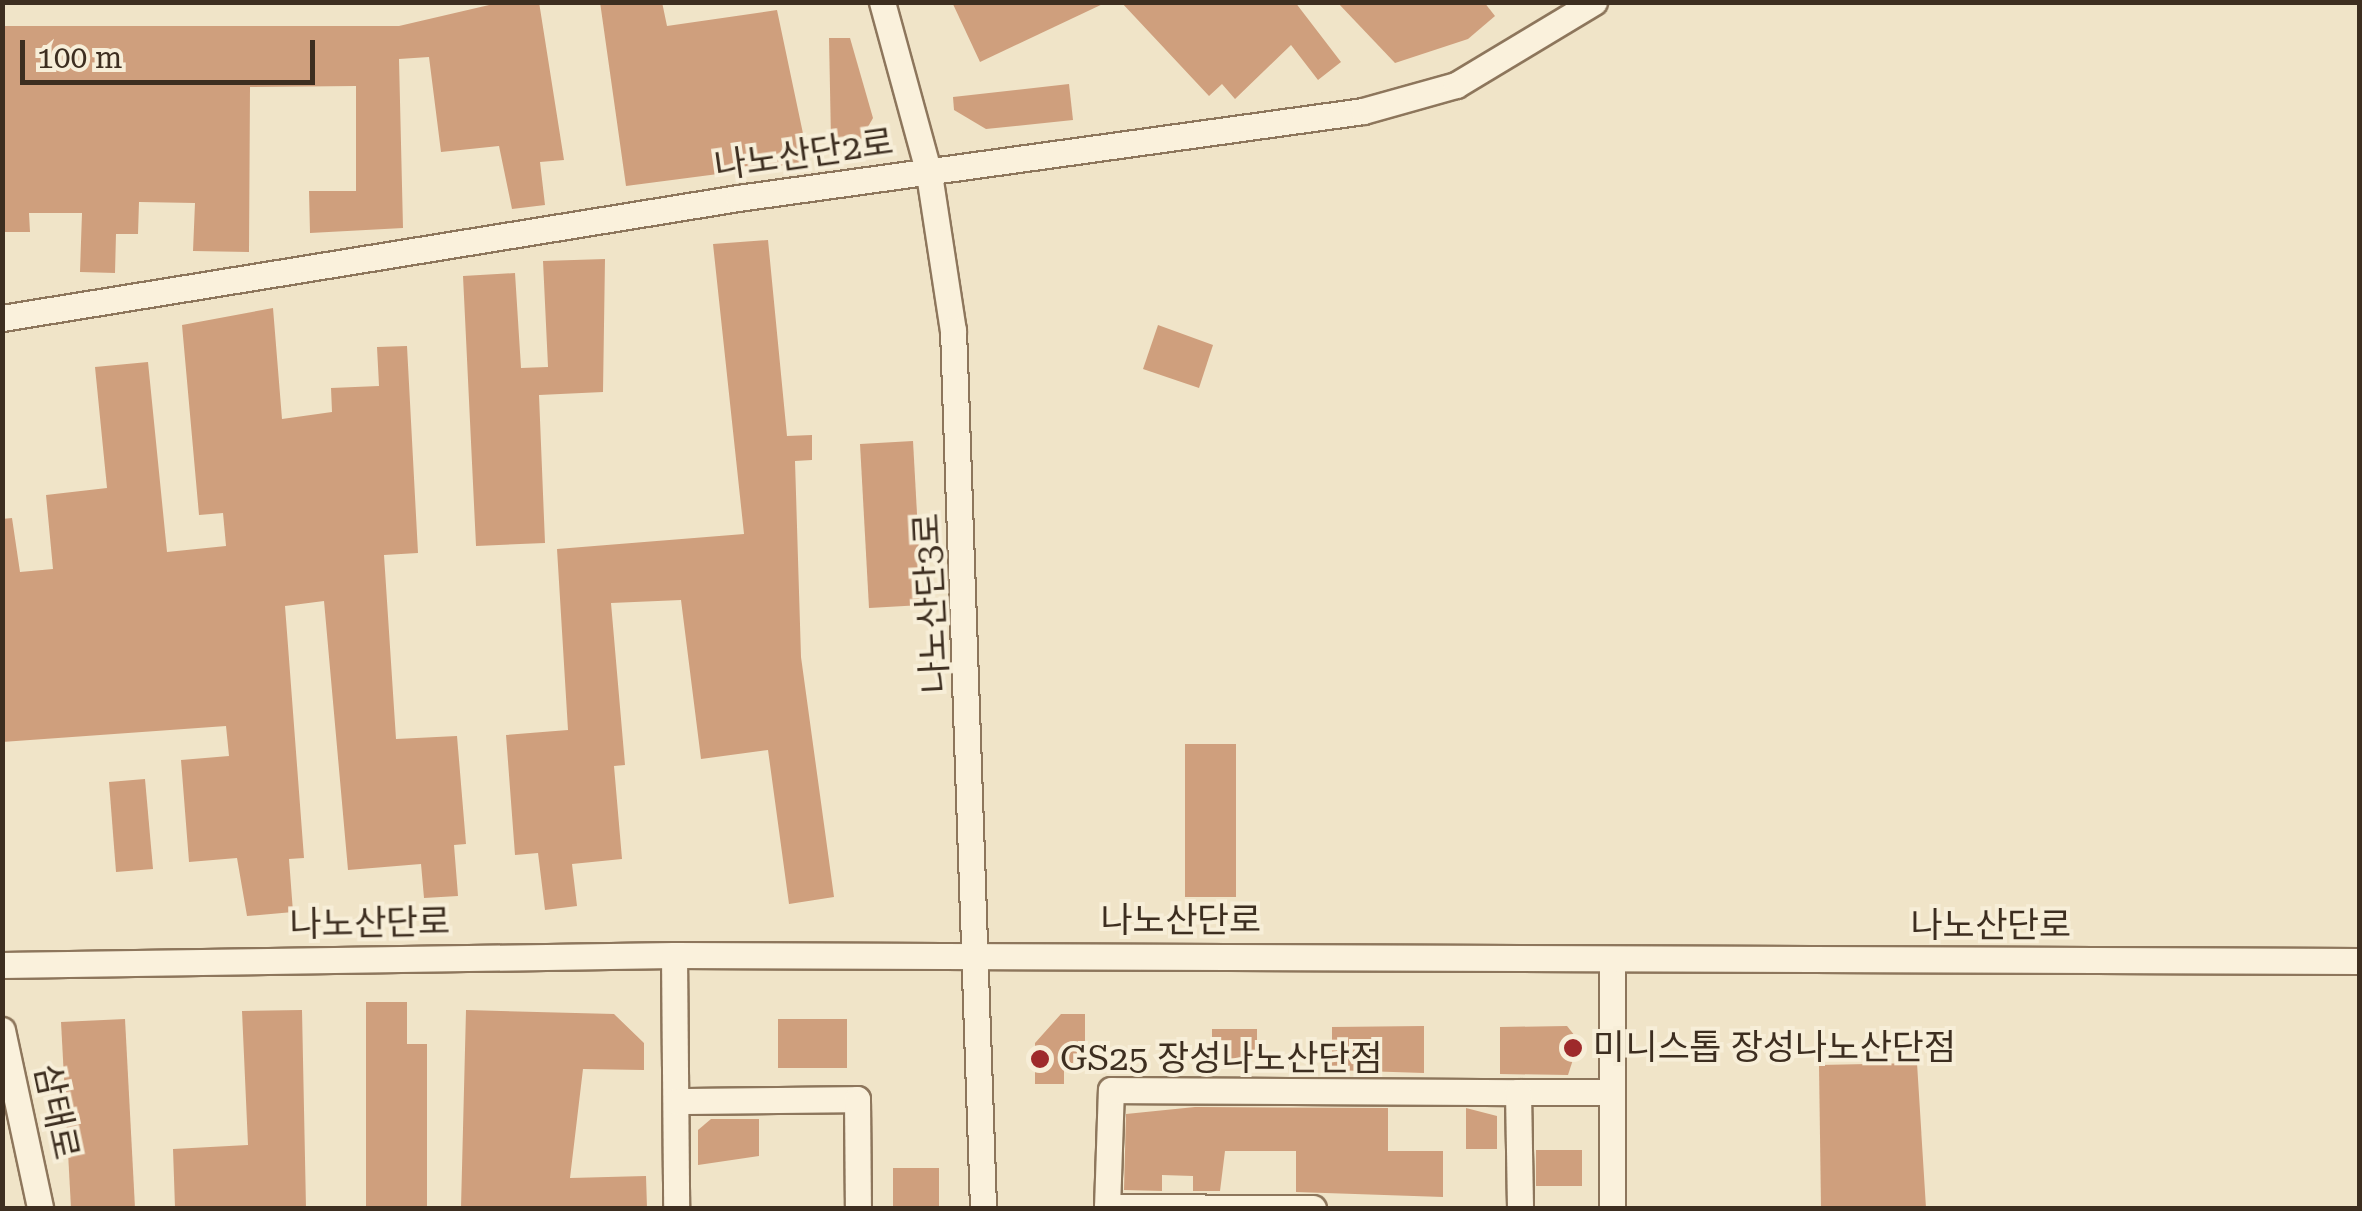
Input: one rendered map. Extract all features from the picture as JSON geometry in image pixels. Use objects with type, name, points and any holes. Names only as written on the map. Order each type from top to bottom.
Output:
[{"type":"street","name":"나노산단3로","points":[[882,2],[929,174],[953,330],[978,954],[983,1208]]},
{"type":"street","name":"나노산단2로","points":[[2,318],[1363,111],[1456,85],[1594,2]]},
{"type":"street","name":"나노산단로","points":[[2,965],[674,954],[2360,961]]},
{"type":"street","points":[[674,954],[676,1208]]},
{"type":"street","points":[[1612,960],[1612,1208]]},
{"type":"street","name":"삼태로","points":[[2,1030],[40,1208]]},
{"type":"street","points":[[1313,1208],[1107,1208],[1111,1090],[1610,1092]]},
{"type":"street","points":[[1518,1092],[1520,1208]]},
{"type":"street","points":[[676,1100],[856,1099],[858,1208]]},
{"type":"building","points":[[502,2],[539,2],[564,160],[540,162],[545,205],[512,209],[499,146],[441,152],[429,57],[399,59],[403,228],[310,233],[309,191],[356,191],[356,86],[250,87],[249,252],[193,251],[195,203],[139,202],[138,234],[116,234],[115,273],[80,272],[82,213],[29,213],[30,232],[2,232],[2,26],[399,26]]},
{"type":"building","points":[[600,2],[662,2],[667,26],[777,10],[809,162],[626,186]]},
{"type":"building","points":[[952,2],[1107,2],[980,62]]},
{"type":"building","points":[[1121,2],[1295,2],[1341,62],[1318,80],[1291,45],[1235,99],[1222,84],[1209,96]]},
{"type":"building","points":[[1337,2],[1484,2],[1495,16],[1468,39],[1395,63]]},
{"type":"building","points":[[829,38],[850,38],[873,118],[861,139],[831,140]]},
{"type":"building","points":[[1069,84],[1073,120],[986,129],[954,110],[953,97]]},
{"type":"building","points":[[768,240],[787,436],[812,435],[812,460],[795,461],[801,657],[834,897],[789,904],[768,750],[701,759],[681,600],[611,603],[625,765],[614,766],[622,859],[572,864],[577,906],[545,910],[538,853],[515,855],[506,735],[568,730],[557,549],[744,534],[713,244]]},
{"type":"building","points":[[605,259],[603,392],[539,395],[545,543],[476,546],[463,276],[515,273],[521,368],[548,367],[543,261]]},
{"type":"building","points":[[273,308],[282,419],[332,412],[331,388],[379,386],[377,347],[407,346],[418,553],[384,555],[396,739],[457,736],[466,844],[454,845],[458,896],[424,898],[421,864],[348,870],[324,601],[285,606],[304,858],[289,859],[293,912],[247,916],[237,858],[189,862],[181,760],[229,756],[226,726],[2,742],[2,519],[12,518],[20,572],[53,569],[46,495],[107,488],[95,367],[148,362],[167,552],[226,546],[223,513],[199,515],[182,325]]},
{"type":"building","points":[[1158,325],[1213,345],[1199,388],[1143,369]]},
{"type":"building","points":[[913,441],[922,605],[869,608],[860,444]]},
{"type":"building","points":[[1185,744],[1236,744],[1236,897],[1185,897]]},
{"type":"building","points":[[145,779],[153,869],[116,872],[109,782]]},
{"type":"building","points":[[366,1002],[407,1002],[407,1044],[427,1044],[427,1208],[366,1208]]},
{"type":"building","points":[[302,1010],[306,1208],[175,1208],[173,1149],[248,1145],[242,1011]]},
{"type":"building","points":[[466,1010],[614,1014],[644,1043],[644,1070],[583,1069],[570,1178],[646,1176],[647,1208],[461,1208]]},
{"type":"building","points":[[1061,1014],[1085,1014],[1085,1063],[1064,1063],[1064,1084],[1035,1084],[1035,1043]]},
{"type":"building","points":[[125,1019],[135,1208],[71,1208],[61,1022]]},
{"type":"building","points":[[778,1019],[847,1019],[847,1068],[778,1068]]},
{"type":"building","points":[[1424,1026],[1424,1073],[1332,1070],[1332,1027]]},
{"type":"building","points":[[1567,1026],[1579,1041],[1568,1075],[1500,1074],[1500,1027]]},
{"type":"building","points":[[1212,1029],[1257,1029],[1257,1059],[1212,1059]]},
{"type":"building","points":[[1917,1063],[1926,1208],[1821,1208],[1819,1065]]},
{"type":"building","points":[[1195,1107],[1388,1108],[1388,1151],[1443,1151],[1443,1197],[1296,1192],[1296,1151],[1225,1151],[1220,1191],[1193,1191],[1193,1176],[1162,1175],[1162,1191],[1124,1190],[1126,1114]]},
{"type":"building","points":[[1466,1108],[1497,1116],[1497,1149],[1466,1149]]},
{"type":"building","points":[[711,1119],[759,1119],[759,1156],[698,1165],[698,1130]]},
{"type":"building","points":[[1536,1150],[1582,1150],[1582,1186],[1536,1186]]},
{"type":"building","points":[[893,1168],[939,1168],[939,1208],[893,1208]]},
{"type":"place","name":"미니스톱 장성나노산단점","points":[[1573,1048]]},
{"type":"place","name":"GS25 장성나노산단점","points":[[1040,1059]]}]
